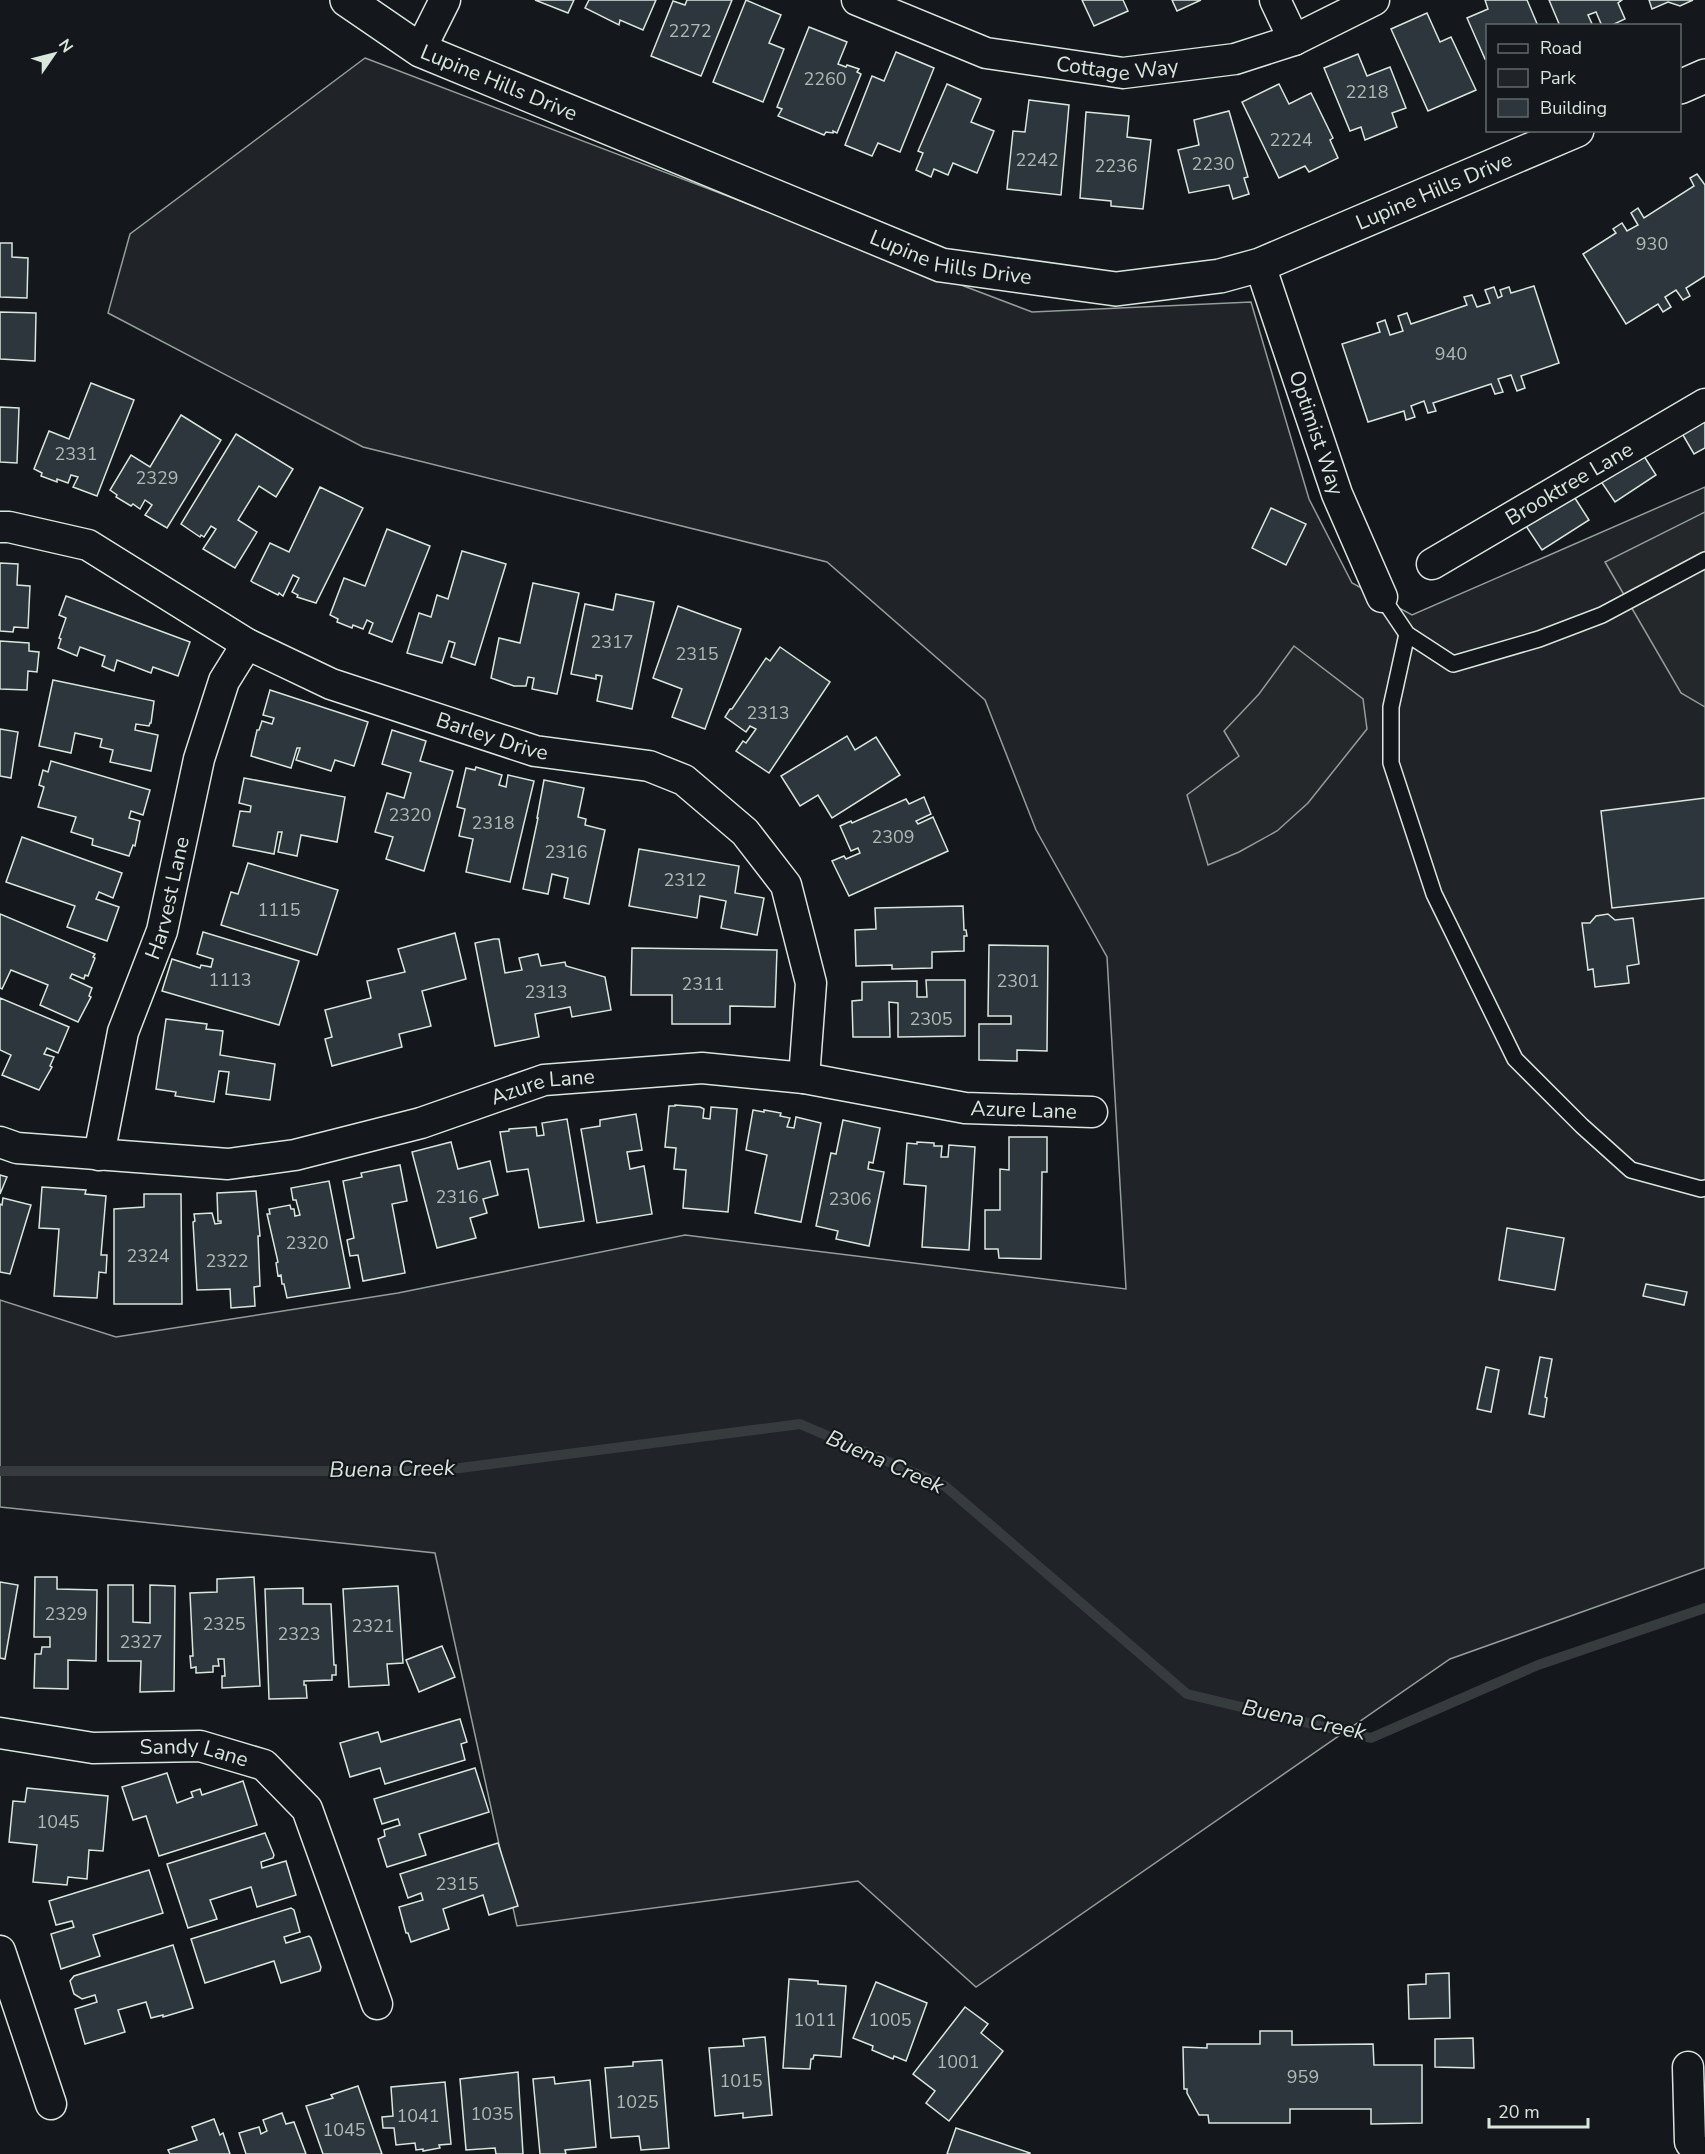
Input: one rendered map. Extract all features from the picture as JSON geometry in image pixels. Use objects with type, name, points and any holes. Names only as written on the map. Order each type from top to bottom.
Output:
[{"type":"street","name":"Lupine Hills Drive","points":[[347,0],[420,50],[941,266],[1116,289],[1220,276],[1260,265],[1572,132]]},
{"type":"street","points":[[420,50],[445,0]]},
{"type":"street","name":"Cottage Way","points":[[857,0],[986,53],[1123,73],[1235,59],[1294,40],[1374,0]]},
{"type":"street","points":[[1275,0],[1294,40]]},
{"type":"street","points":[[1681,87],[1705,76]]},
{"type":"street","name":"Optimist Way","points":[[1260,265],[1337,494],[1382,597]]},
{"type":"street","name":"Brooktree Lane","points":[[1432,564],[1705,404]]},
{"type":"street","name":"Barley Drive","points":[[0,527],[9,527],[88,545],[247,644],[331,684],[536,751],[649,766],[684,780],[745,832],[786,885],[811,983],[804,1078]]},
{"type":"street","name":"Harvest Lane","points":[[99,1155],[123,1032],[162,931],[199,759],[224,681],[247,644]]},
{"type":"street","name":"Azure Lane","points":[[0,1142],[17,1148],[228,1164],[296,1155],[421,1123],[544,1080],[702,1068],[804,1078],[965,1108],[1092,1112]]},
{"type":"street","name":"Sandy Lane","points":[[0,1733],[93,1748],[200,1746],[264,1766],[307,1809],[377,2004]]},
{"type":"street","points":[[0,1951],[51,2104]]},
{"type":"street","points":[[1688,2067],[1689,2142],[1699,2154]]},
{"type":"lane","points":[[1382,597],[1407,634],[1453,664],[1539,639],[1602,615],[1705,560]]},
{"type":"lane","points":[[1407,634],[1391,707],[1391,763],[1434,894],[1515,1059],[1582,1126],[1631,1170],[1701,1189],[1705,1188]]},
{"type":"green space","points":[[365,58],[1032,312],[1251,302],[1309,499],[1352,583],[1412,615],[1705,487],[1705,1568],[1450,1659],[976,1987],[858,1881],[517,1926],[435,1553],[0,1507],[0,1300],[116,1337],[398,1293],[685,1235],[1126,1289],[1107,957],[1036,830],[985,700],[827,562],[363,447],[108,313],[130,234]]},
{"type":"shaded area","points":[[1705,512],[1705,707],[1681,693],[1605,562]]},
{"type":"shaded area","points":[[1294,646],[1363,699],[1367,729],[1308,803],[1277,831],[1239,852],[1208,865],[1187,795],[1239,756],[1224,731],[1259,694]]},
{"type":"building","points":[[535,0],[574,0],[568,13]]},
{"type":"building","points":[[589,0],[656,0],[643,30],[620,20],[619,25],[585,8]]},
{"type":"building","points":[[687,0],[732,0],[701,76],[651,56],[673,1],[685,5]]},
{"type":"building","points":[[746,0],[781,15],[769,43],[784,49],[763,102],[713,82]]},
{"type":"building","points":[[1082,0],[1123,0],[1128,11],[1094,26]]},
{"type":"building","points":[[1172,0],[1201,0],[1177,11]]},
{"type":"building","points":[[1485,0],[1527,0],[1537,24],[1486,24],[1485,59],[1467,18],[1488,9]]},
{"type":"building","points":[[1549,0],[1622,0],[1618,3],[1625,19],[1614,24],[1601,24],[1596,12],[1588,15],[1592,24],[1559,24]]},
{"type":"building","points":[[1649,0],[1693,0],[1680,6],[1668,2],[1652,9]]},
{"type":"building","points":[[1427,13],[1440,42],[1451,37],[1476,90],[1428,111],[1391,29]]},
{"type":"building","points":[[809,27],[847,42],[838,64],[859,69],[857,72],[861,74],[837,133],[826,132],[824,135],[778,116],[782,109],[777,107]]},
{"type":"building","points":[[896,52],[934,68],[900,152],[878,143],[872,156],[845,145],[872,76],[884,81]]},
{"type":"building","points":[[1358,54],[1367,76],[1390,67],[1406,108],[1392,113],[1397,127],[1365,140],[1361,127],[1350,131],[1324,68]]},
{"type":"building","points":[[947,84],[981,99],[971,122],[994,131],[977,173],[953,163],[948,175],[934,169],[931,177],[916,170],[923,153],[918,151]]},
{"type":"building","points":[[1279,84],[1289,104],[1311,93],[1333,138],[1330,140],[1338,158],[1309,172],[1305,166],[1279,178],[1242,102]]},
{"type":"building","points":[[1029,100],[1069,105],[1061,195],[1007,189],[1013,131],[1025,132]]},
{"type":"building","points":[[1229,111],[1248,177],[1244,178],[1249,194],[1233,199],[1229,185],[1189,193],[1178,150],[1199,145],[1194,120]]},
{"type":"building","points":[[1086,112],[1129,116],[1127,137],[1151,140],[1143,209],[1111,206],[1111,201],[1080,198]]},
{"type":"building","points":[[1697,174],[1705,185],[1705,276],[1686,288],[1690,296],[1683,300],[1676,290],[1665,297],[1671,307],[1663,312],[1658,304],[1626,324],[1583,254],[1616,233],[1613,229],[1622,223],[1627,231],[1638,225],[1631,213],[1638,208],[1644,218],[1694,186],[1690,178]]},
{"type":"building","points":[[0,243],[12,243],[12,257],[28,258],[27,298],[0,297]]},
{"type":"building","points":[[1534,286],[1559,363],[1521,376],[1525,388],[1517,391],[1511,375],[1498,379],[1503,392],[1495,394],[1491,384],[1433,403],[1436,411],[1428,413],[1424,401],[1411,406],[1415,417],[1406,420],[1404,411],[1368,422],[1342,344],[1380,332],[1377,323],[1385,320],[1390,335],[1403,331],[1398,316],[1407,313],[1411,324],[1467,305],[1464,297],[1472,295],[1477,307],[1490,303],[1485,290],[1494,287],[1498,298],[1502,296],[1500,290],[1509,287],[1511,293]]},
{"type":"building","points":[[0,312],[36,313],[35,361],[0,359]]},
{"type":"building","points":[[91,383],[134,400],[97,496],[73,487],[78,477],[71,475],[68,483],[57,479],[57,482],[41,476],[42,473],[34,469],[49,431],[69,439]]},
{"type":"building","points":[[0,407],[19,408],[17,463],[0,462]]},
{"type":"building","points":[[181,415],[221,440],[167,528],[145,515],[152,505],[145,500],[140,509],[116,497],[117,495],[110,490],[131,455],[150,467]]},
{"type":"building","points":[[1705,416],[1705,448],[1694,454],[1680,430]]},
{"type":"building","points":[[236,434],[293,469],[276,497],[259,486],[238,520],[257,532],[235,568],[203,549],[216,529],[211,526],[204,537],[201,535],[200,537],[181,524]]},
{"type":"building","points":[[1642,453],[1656,475],[1615,502],[1600,480]]},
{"type":"building","points":[[320,487],[363,508],[316,603],[297,597],[298,595],[292,592],[299,578],[293,575],[283,596],[251,581],[270,543],[289,552]]},
{"type":"building","points":[[1573,495],[1589,520],[1542,550],[1526,526]]},
{"type":"building","points":[[1271,508],[1306,524],[1286,565],[1252,548]]},
{"type":"building","points":[[387,529],[430,546],[392,642],[369,633],[373,623],[367,620],[363,629],[353,625],[352,628],[337,622],[338,619],[330,615],[344,578],[365,586]]},
{"type":"building","points":[[462,551],[506,564],[475,665],[451,657],[455,643],[449,641],[442,663],[407,653],[419,613],[431,617],[437,595],[448,599]]},
{"type":"building","points":[[0,563],[18,564],[17,585],[30,586],[28,628],[14,627],[13,632],[0,631]]},
{"type":"building","points":[[533,583],[579,593],[557,694],[532,689],[534,678],[528,677],[526,686],[514,686],[491,678],[499,638],[520,643]]},
{"type":"building","points":[[616,594],[654,602],[632,709],[597,701],[602,676],[596,675],[596,679],[571,674],[585,604],[613,610]]},
{"type":"building","points":[[66,596],[190,642],[178,676],[153,667],[151,673],[117,660],[114,671],[102,666],[105,656],[80,647],[77,656],[58,648],[66,618],[59,615]]},
{"type":"building","points":[[678,606],[741,629],[705,729],[672,717],[682,689],[653,678]]},
{"type":"building","points":[[0,641],[29,643],[29,651],[39,652],[37,672],[28,671],[27,690],[0,689]]},
{"type":"building","points":[[780,647],[830,682],[769,773],[736,751],[743,741],[746,743],[756,729],[750,726],[746,732],[725,717],[766,658],[770,661]]},
{"type":"building","points":[[53,680],[154,701],[151,723],[149,726],[136,724],[135,730],[158,735],[151,771],[110,762],[113,750],[100,747],[102,739],[75,733],[71,753],[39,746]]},
{"type":"building","points":[[270,690],[368,722],[354,766],[335,760],[331,771],[296,760],[300,748],[297,748],[291,768],[251,756],[257,730],[262,721],[272,724],[274,718],[263,715]]},
{"type":"building","points":[[0,729],[18,732],[11,778],[0,776]]},
{"type":"building","points":[[392,730],[426,741],[420,761],[453,771],[424,871],[386,859],[393,837],[375,832],[387,793],[404,798],[411,773],[382,764]]},
{"type":"building","points":[[847,736],[855,750],[876,737],[900,775],[832,818],[818,795],[800,806],[781,776]]},
{"type":"building","points":[[51,761],[150,790],[143,815],[131,811],[129,818],[140,821],[135,846],[133,845],[129,856],[92,845],[93,839],[71,832],[76,817],[38,807],[44,787],[39,785],[43,770],[48,772]]},
{"type":"building","points":[[476,767],[502,775],[499,785],[506,787],[508,775],[534,781],[510,882],[466,872],[473,839],[459,836],[465,809],[457,807],[466,768],[475,770]]},
{"type":"building","points":[[244,778],[345,797],[337,842],[301,835],[297,856],[278,852],[282,832],[278,832],[274,854],[233,846],[240,811],[250,812],[251,806],[239,803]]},
{"type":"building","points":[[544,780],[584,788],[578,817],[586,819],[585,825],[605,830],[589,904],[564,898],[568,878],[552,874],[548,894],[523,889]]},
{"type":"building","points":[[924,797],[931,814],[916,821],[918,824],[933,817],[948,851],[849,896],[832,861],[844,856],[846,859],[860,853],[858,848],[851,851],[840,826],[906,799],[909,804]]},
{"type":"building","points":[[1705,798],[1705,898],[1612,908],[1601,811]]},
{"type":"building","points":[[22,837],[122,873],[113,898],[99,892],[96,899],[119,907],[107,941],[67,927],[75,906],[6,882]]},
{"type":"building","points":[[639,849],[739,866],[735,893],[764,898],[757,935],[721,928],[726,901],[700,896],[697,918],[629,906]]},
{"type":"building","points":[[248,863],[338,890],[317,955],[221,925],[231,892],[238,894]]},
{"type":"building","points":[[963,906],[964,930],[967,936],[964,936],[964,951],[932,952],[932,968],[892,969],[892,965],[856,966],[855,930],[876,929],[875,908]]},
{"type":"building","points":[[0,914],[95,954],[88,976],[85,975],[84,979],[72,974],[70,978],[92,988],[89,996],[91,997],[78,1022],[40,1005],[48,985],[11,970],[2,989],[0,988]]},
{"type":"building","points":[[1608,914],[1615,920],[1633,918],[1639,964],[1627,966],[1629,983],[1595,987],[1593,969],[1588,970],[1582,923],[1590,923],[1596,916]]},
{"type":"building","points":[[203,932],[299,961],[279,1025],[162,991],[172,959],[200,968],[201,965],[211,967],[213,959],[197,954]]},
{"type":"building","points":[[455,933],[466,979],[422,991],[431,1026],[399,1034],[402,1047],[332,1066],[325,1039],[332,1037],[325,1010],[371,998],[367,981],[405,972],[398,949]]},
{"type":"building","points":[[499,939],[505,973],[522,970],[519,958],[538,954],[541,966],[565,962],[566,966],[605,977],[611,1010],[572,1017],[570,1007],[535,1014],[539,1037],[495,1046],[475,943]]},
{"type":"building","points":[[989,945],[1048,946],[1047,1051],[1017,1050],[1017,1061],[979,1060],[979,1024],[1011,1024],[1011,1016],[988,1016]]},
{"type":"building","points":[[632,948],[777,950],[775,1007],[730,1006],[730,1024],[672,1024],[672,995],[631,995]]},
{"type":"building","points":[[926,980],[965,980],[965,1036],[898,1037],[898,1003],[889,1002],[890,1037],[853,1037],[852,1001],[862,1000],[862,982],[917,981],[917,997],[927,997]]},
{"type":"building","points":[[0,998],[69,1027],[58,1053],[47,1048],[44,1054],[54,1057],[50,1066],[52,1067],[39,1090],[2,1075],[11,1055],[0,1050]]},
{"type":"building","points":[[166,1019],[207,1024],[206,1029],[223,1031],[220,1055],[275,1064],[270,1100],[226,1094],[229,1072],[219,1071],[214,1102],[175,1096],[176,1092],[156,1089]]},
{"type":"building","points":[[669,1106],[700,1107],[704,1109],[703,1118],[710,1119],[711,1107],[737,1109],[728,1212],[683,1208],[686,1170],[674,1169],[676,1148],[665,1147]]},
{"type":"building","points":[[753,1110],[781,1113],[780,1116],[790,1118],[787,1127],[794,1128],[796,1117],[821,1123],[801,1222],[755,1213],[767,1155],[746,1150]]},
{"type":"building","points":[[636,1114],[642,1150],[627,1152],[630,1169],[644,1166],[652,1214],[597,1223],[581,1129],[600,1126],[600,1120]]},
{"type":"building","points":[[567,1119],[584,1221],[539,1228],[528,1169],[507,1172],[500,1132],[536,1127],[537,1136],[544,1135],[542,1123]]},
{"type":"building","points":[[843,1120],[880,1128],[873,1163],[869,1162],[868,1169],[884,1172],[869,1246],[836,1239],[838,1231],[816,1226],[831,1153],[836,1154]]},
{"type":"building","points":[[1009,1137],[1047,1137],[1047,1172],[1042,1172],[1041,1259],[999,1258],[998,1249],[985,1249],[985,1210],[1000,1210],[1000,1169],[1009,1170]]},
{"type":"building","points":[[451,1142],[458,1169],[490,1161],[498,1195],[483,1199],[487,1213],[470,1218],[476,1238],[437,1248],[412,1152]]},
{"type":"building","points":[[917,1142],[942,1146],[941,1157],[948,1157],[949,1145],[975,1147],[969,1250],[922,1247],[926,1186],[904,1184],[907,1143],[917,1144]]},
{"type":"building","points":[[400,1165],[407,1201],[392,1204],[405,1273],[363,1281],[358,1255],[350,1256],[347,1240],[354,1238],[343,1181],[362,1177],[361,1173]]},
{"type":"building","points":[[0,1175],[7,1177],[0,1194]]},
{"type":"building","points":[[329,1181],[350,1288],[287,1298],[281,1275],[278,1276],[276,1263],[278,1262],[267,1214],[270,1214],[269,1209],[290,1205],[291,1209],[294,1209],[295,1216],[300,1215],[296,1200],[293,1200],[291,1188]]},
{"type":"building","points":[[42,1187],[86,1190],[85,1194],[106,1196],[101,1255],[107,1255],[106,1273],[99,1272],[97,1298],[54,1296],[59,1229],[39,1228]]},
{"type":"building","points":[[256,1191],[260,1236],[258,1236],[260,1286],[254,1287],[255,1306],[231,1308],[230,1289],[197,1290],[194,1214],[212,1213],[215,1224],[221,1223],[218,1221],[217,1193]]},
{"type":"building","points":[[144,1194],[181,1194],[182,1304],[114,1304],[114,1209],[144,1207]]},
{"type":"building","points":[[3,1198],[31,1205],[10,1274],[0,1272],[0,1204],[2,1205]]},
{"type":"building","points":[[1507,1228],[1564,1238],[1555,1290],[1499,1280]]},
{"type":"building","points":[[1646,1284],[1687,1292],[1684,1305],[1643,1296]]},
{"type":"building","points":[[1540,1357],[1552,1359],[1544,1417],[1529,1414]]},
{"type":"building","points":[[1486,1367],[1499,1370],[1491,1412],[1477,1409]]},
{"type":"building","points":[[35,1577],[57,1577],[57,1589],[97,1590],[96,1661],[68,1660],[68,1689],[34,1688],[35,1654],[41,1654],[42,1647],[50,1647],[50,1637],[34,1637]]},
{"type":"building","points":[[254,1577],[260,1686],[222,1688],[222,1676],[225,1676],[224,1659],[218,1659],[219,1666],[213,1666],[213,1672],[196,1673],[196,1667],[191,1668],[190,1656],[193,1656],[190,1593],[217,1592],[217,1579]]},
{"type":"building","points":[[0,1582],[18,1585],[5,1659],[0,1658]]},
{"type":"building","points":[[108,1585],[133,1585],[133,1622],[150,1623],[150,1585],[175,1586],[174,1691],[140,1692],[141,1661],[108,1661]]},
{"type":"building","points":[[398,1586],[403,1663],[387,1664],[389,1685],[349,1687],[343,1589]]},
{"type":"building","points":[[303,1588],[303,1604],[331,1604],[336,1675],[332,1675],[332,1680],[304,1681],[307,1698],[269,1699],[265,1589]]},
{"type":"building","points":[[442,1646],[455,1677],[419,1692],[406,1660]]},
{"type":"building","points":[[460,1719],[467,1742],[461,1744],[465,1760],[385,1784],[380,1768],[350,1777],[340,1743],[378,1732],[381,1742]]},
{"type":"building","points":[[475,1768],[489,1812],[419,1834],[426,1855],[387,1867],[378,1839],[385,1836],[384,1830],[400,1825],[398,1819],[382,1824],[374,1799]]},
{"type":"building","points":[[167,1773],[177,1803],[193,1797],[191,1792],[200,1789],[202,1795],[243,1781],[257,1825],[159,1856],[146,1816],[133,1820],[122,1787]]},
{"type":"building","points":[[27,1788],[108,1796],[103,1851],[89,1850],[87,1879],[68,1877],[67,1885],[33,1882],[37,1845],[9,1842],[13,1801],[25,1802]]},
{"type":"building","points":[[265,1833],[274,1855],[273,1858],[261,1862],[262,1868],[286,1861],[296,1895],[257,1907],[251,1887],[210,1900],[217,1919],[188,1928],[167,1864]]},
{"type":"building","points":[[498,1843],[518,1906],[489,1915],[483,1895],[443,1909],[449,1929],[411,1942],[406,1933],[399,1907],[423,1900],[421,1893],[408,1898],[400,1874]]},
{"type":"building","points":[[149,1870],[163,1913],[93,1935],[100,1956],[61,1969],[51,1934],[74,1927],[72,1921],[56,1925],[49,1901]]},
{"type":"building","points":[[291,1908],[294,1910],[300,1932],[284,1937],[286,1943],[309,1936],[321,1967],[320,1971],[281,1983],[274,1961],[205,1983],[191,1939]]},
{"type":"building","points":[[173,1945],[193,2008],[163,2017],[163,2015],[151,2018],[146,2002],[118,2010],[125,2032],[85,2044],[75,2009],[97,2002],[95,1995],[82,1999],[74,1994],[70,1981],[74,1976]]},
{"type":"building","points":[[1449,1973],[1450,2018],[1409,2019],[1408,1985],[1426,1984],[1426,1974]]},
{"type":"building","points":[[789,1979],[846,1986],[841,2057],[814,2055],[810,2069],[783,2068]]},
{"type":"building","points":[[876,1982],[927,2003],[906,2061],[894,2056],[893,2059],[872,2050],[873,2046],[853,2038]]},
{"type":"building","points":[[965,2007],[988,2024],[981,2033],[1003,2051],[949,2121],[926,2103],[935,2091],[913,2074]]},
{"type":"building","points":[[1260,2031],[1292,2031],[1292,2045],[1373,2044],[1374,2065],[1422,2065],[1422,2123],[1371,2124],[1371,2109],[1290,2109],[1290,2123],[1209,2123],[1208,2115],[1199,2115],[1187,2089],[1184,2089],[1183,2047],[1207,2048],[1207,2044],[1260,2044]]},
{"type":"building","points":[[765,2037],[772,2115],[743,2118],[743,2113],[715,2116],[709,2048],[744,2046],[743,2039]]},
{"type":"building","points":[[1473,2038],[1474,2068],[1435,2067],[1435,2039]]},
{"type":"building","points":[[662,2060],[669,2148],[641,2150],[639,2136],[611,2138],[605,2068],[633,2066],[633,2062]]},
{"type":"building","points":[[518,2072],[523,2154],[496,2154],[495,2148],[466,2150],[460,2079]]},
{"type":"building","points":[[554,2077],[555,2084],[590,2080],[596,2147],[565,2150],[566,2154],[540,2154],[533,2079]]},
{"type":"building","points":[[445,2082],[451,2144],[439,2145],[440,2148],[423,2151],[423,2149],[416,2150],[415,2143],[396,2145],[394,2128],[383,2128],[382,2117],[393,2116],[391,2087]]},
{"type":"building","points":[[358,2086],[382,2154],[323,2154],[306,2106],[333,2098],[331,2095]]},
{"type":"building","points":[[282,2113],[286,2124],[294,2122],[306,2154],[246,2154],[239,2133],[259,2127],[261,2134],[267,2131],[263,2120]]},
{"type":"building","points":[[214,2119],[220,2135],[223,2133],[230,2154],[170,2154],[168,2150],[197,2140],[192,2127]]},
{"type":"building","points":[[956,2128],[1030,2153],[1030,2154],[947,2154]]},
{"type":"waterway","name":"Buena Creek","points":[[0,1471],[437,1471],[800,1424],[945,1486],[1187,1694],[1371,1738],[1538,1665],[1705,1608]]}]
